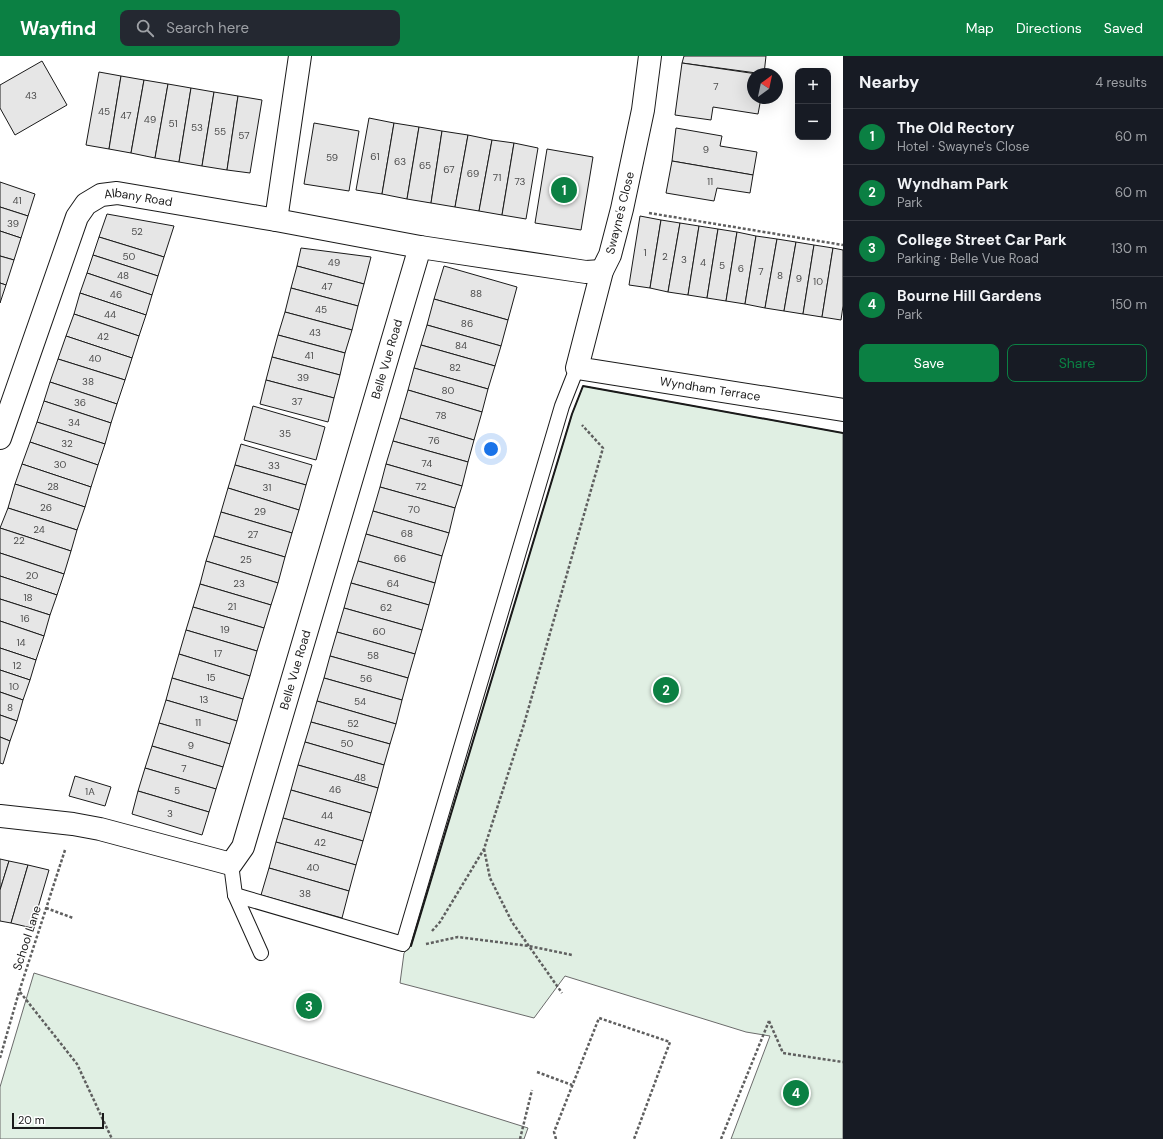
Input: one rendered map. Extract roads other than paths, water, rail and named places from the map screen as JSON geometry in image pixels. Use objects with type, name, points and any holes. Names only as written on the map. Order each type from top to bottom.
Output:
[{"type":"street","points":[[300,56],[276,220],[420,247],[586,272],[602,271]]},
{"type":"street","name":"Swayne's Close","points":[[577,368],[602,271],[610,255],[622,209],[643,110],[650,56]]},
{"type":"street","name":"Albany Road","points":[[0,438],[77,217],[86,204],[101,195],[117,193],[276,220]]},
{"type":"street","name":"Belle Vue Road","points":[[230,864],[243,847],[420,247]]},
{"type":"street","name":"Wyndham Terrace","points":[[577,368],[843,410]]},
{"type":"street","points":[[0,816],[73,824],[100,829],[230,864]]},
{"type":"lane","points":[[235,895],[403,944],[562,406],[577,368]]},
{"type":"lane","points":[[230,864],[235,895],[261,953]]},
{"type":"place","name":"The Old Rectory","points":[[564,190]]},
{"type":"place","name":"Wyndham Park","points":[[666,690]]},
{"type":"place","name":"College Street Car Park","points":[[309,1006]]},
{"type":"place","name":"Bourne Hill Gardens","points":[[796,1093]]}]
